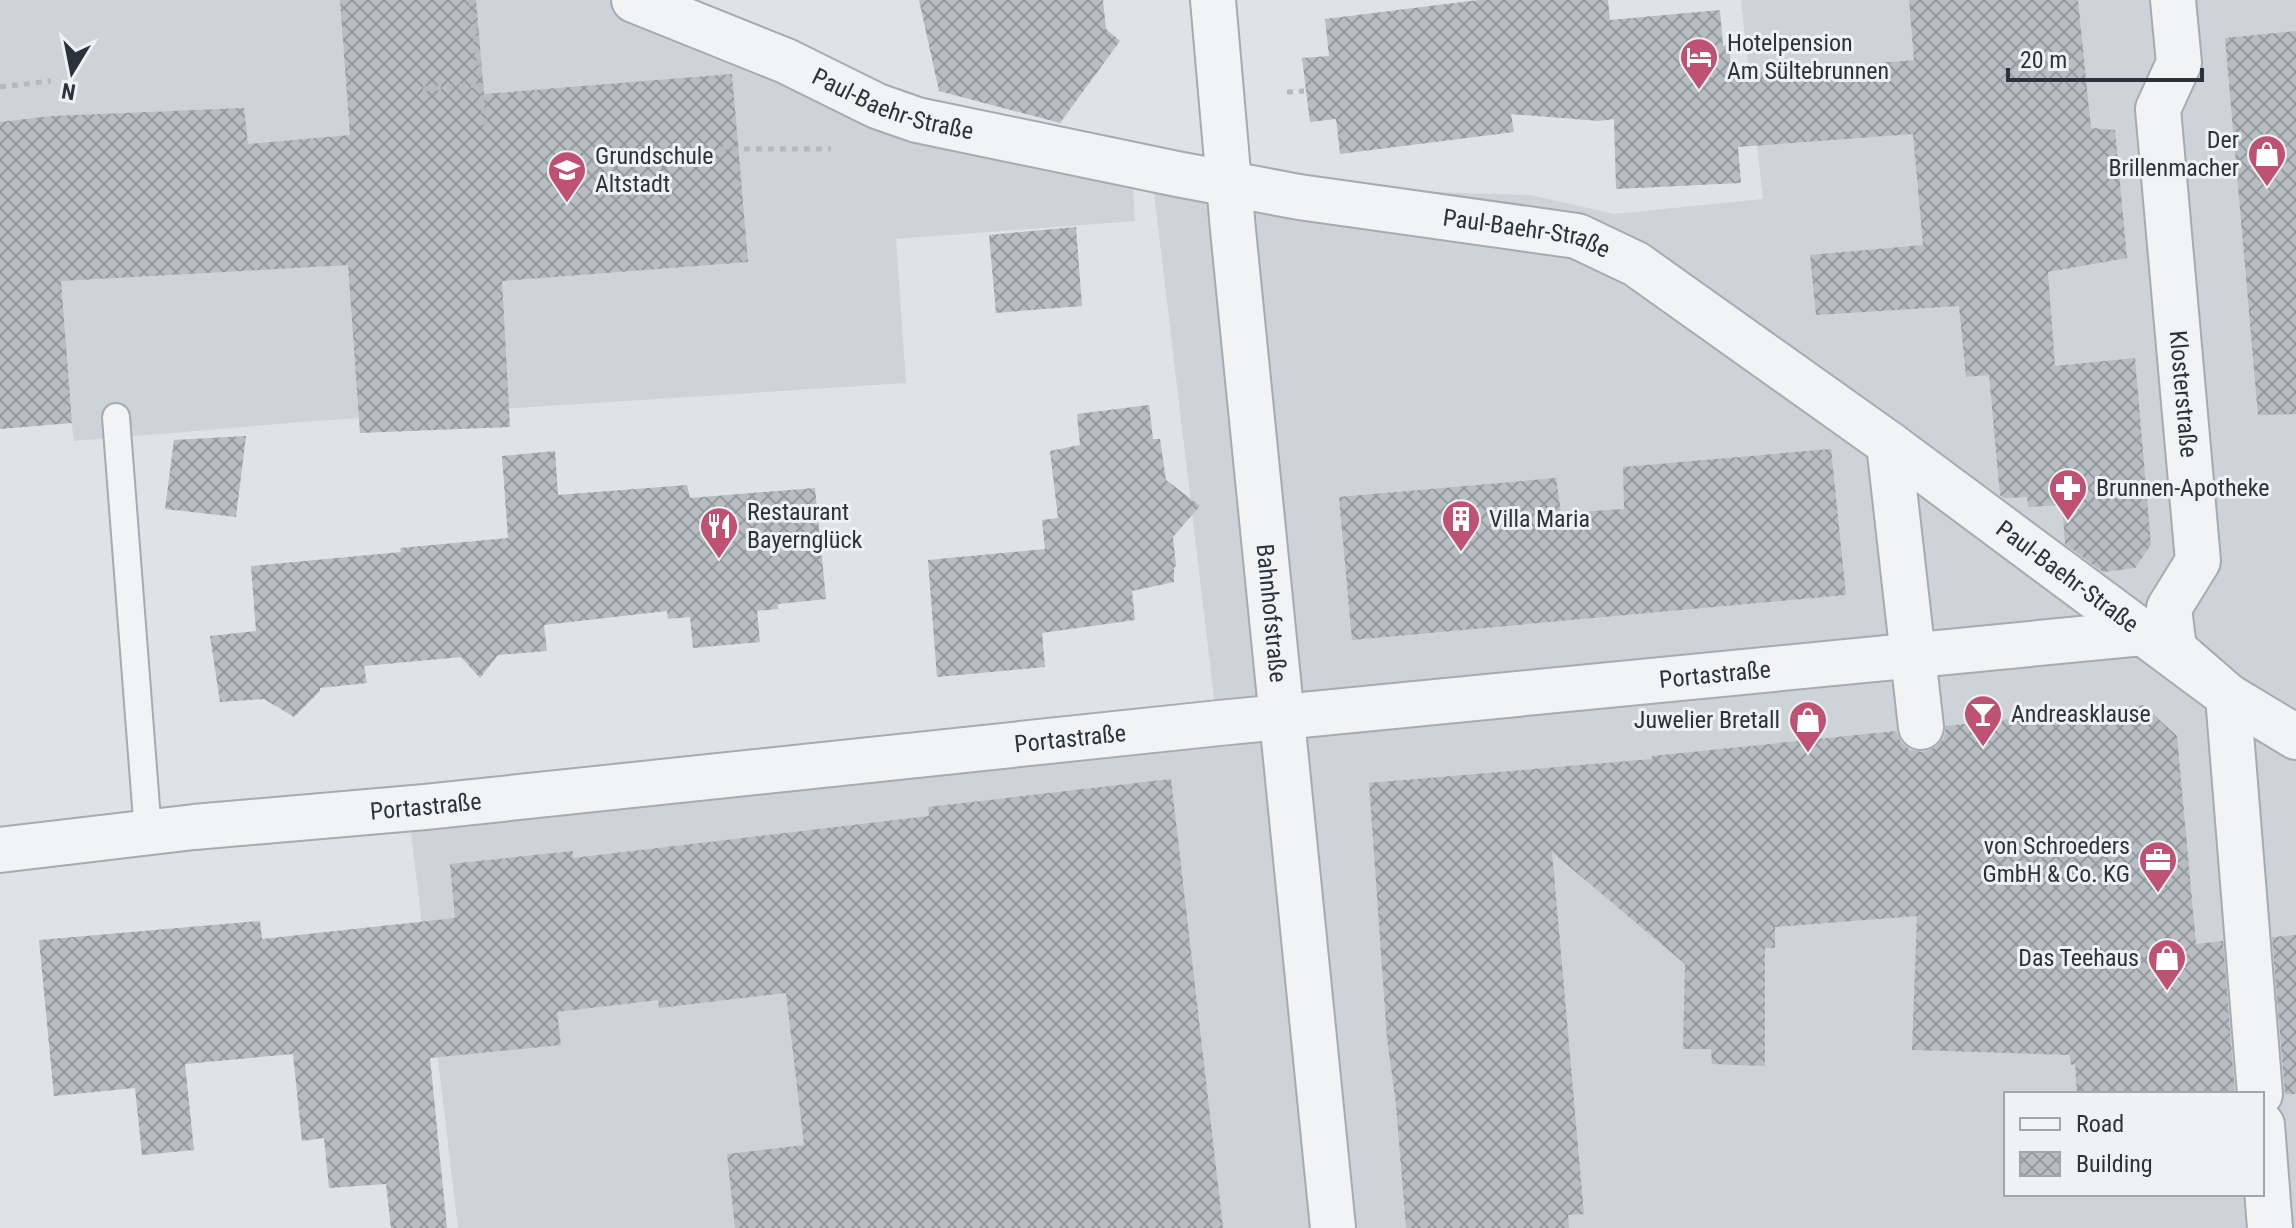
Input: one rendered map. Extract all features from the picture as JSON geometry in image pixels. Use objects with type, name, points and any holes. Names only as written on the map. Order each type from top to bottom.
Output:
[{"type":"street","name":"Paul-Baehr-Straße","points":[[634,0],[786,61],[877,106],[917,120],[1230,185],[1577,236],[1636,264],[1889,444],[2228,696],[2296,737]]},
{"type":"street","name":"Bahnhofstraße","points":[[1213,0],[1333,1228]]},
{"type":"street","name":"Klosterstraße","points":[[2173,0],[2179,63],[2158,109],[2198,561],[2169,608],[2174,649],[2228,696]]},
{"type":"street","points":[[1889,444],[1921,727]]},
{"type":"street","name":"Portastraße","points":[[0,850],[1283,717],[2142,633]]},
{"type":"street","points":[[2228,696],[2260,1092]]},
{"type":"street","points":[[2264,1151],[2270,1228]]},
{"type":"lane","points":[[116,417],[148,833]]},
{"type":"path","points":[[471,0],[486,131]]},
{"type":"path","points":[[0,87],[51,81]]},
{"type":"path","points":[[423,89],[482,85]]},
{"type":"path","points":[[1287,92],[1304,91]]},
{"type":"path","points":[[708,149],[845,148]]},
{"type":"shaded area","name":"Grundschule Altstadt","points":[[0,0],[615,0],[1133,187],[1135,221],[896,239],[906,383],[315,421],[74,441],[71,420],[0,337]]},
{"type":"shaded area","points":[[1741,0],[2296,0],[2296,1228],[458,1228],[407,799],[1215,706],[1153,184],[1531,195],[1614,214],[1763,199]]},
{"type":"building","points":[[340,0],[476,0],[484,94],[732,74],[748,262],[502,281],[510,427],[360,433],[348,265],[61,281],[72,423],[0,429],[0,122],[52,116],[244,108],[248,144],[350,135]]},
{"type":"building","points":[[919,0],[1103,0],[1106,29],[1120,41],[1060,123],[939,91]]},
{"type":"building","points":[[1479,0],[1608,0],[1610,20],[1720,10],[1723,46],[1729,45],[1732,75],[1914,60],[1909,0],[2078,0],[2091,128],[2115,130],[2127,258],[2048,272],[2055,366],[2135,358],[2151,545],[2135,568],[2103,572],[2065,544],[2062,505],[2028,507],[2027,497],[2004,498],[2000,495],[1989,375],[1966,377],[1959,306],[1816,315],[1810,255],[1923,245],[1913,134],[1738,147],[1741,183],[1616,189],[1614,119],[1599,121],[1511,114],[1514,132],[1340,154],[1336,119],[1310,122],[1302,58],[1329,56],[1325,19]]},
{"type":"building","points":[[2296,31],[2296,414],[2258,415],[2225,38]]},
{"type":"building","points":[[1076,227],[1082,306],[996,313],[989,235]]},
{"type":"building","points":[[1149,405],[1153,439],[1160,439],[1166,480],[1200,506],[1173,537],[1174,582],[1132,591],[1135,620],[1042,633],[1045,667],[937,677],[928,560],[1045,549],[1042,520],[1058,518],[1050,451],[1080,445],[1077,414]]},
{"type":"building","points":[[246,436],[236,517],[165,509],[174,440]]},
{"type":"building","points":[[1831,449],[1846,595],[1352,640],[1339,497],[1556,478],[1561,513],[1624,509],[1623,467]]},
{"type":"building","points":[[555,451],[558,495],[687,485],[690,498],[815,488],[826,599],[778,604],[778,609],[757,611],[760,642],[693,648],[690,617],[668,619],[667,611],[544,625],[547,651],[498,655],[480,678],[461,657],[364,666],[367,683],[320,688],[294,717],[264,699],[220,702],[210,636],[256,631],[251,566],[508,538],[502,456]]},
{"type":"building","points":[[2143,705],[2177,736],[2196,944],[2223,941],[2235,1092],[2077,1092],[2075,1064],[2071,1065],[2070,1055],[1912,1050],[1917,916],[1775,927],[1775,948],[1765,948],[1765,1066],[1712,1064],[1711,1049],[1683,1049],[1685,964],[1552,852],[1584,1214],[1568,1215],[1569,1228],[1406,1228],[1387,1038],[1369,783],[1652,759],[1652,756],[1896,731],[1901,742],[1910,750],[1923,752],[1936,747],[1944,738],[1946,726]]},
{"type":"building","points":[[1171,779],[1223,1228],[735,1228],[727,1154],[804,1145],[786,993],[659,1008],[658,1000],[557,1012],[561,1045],[430,1058],[447,1228],[391,1228],[386,1184],[329,1188],[324,1138],[302,1141],[293,1054],[185,1064],[194,1150],[142,1155],[135,1088],[54,1096],[39,940],[260,921],[262,939],[455,918],[450,864],[573,851],[573,858],[929,816],[928,807]]},
{"type":"building","points":[[2296,935],[2296,1094],[2285,1094],[2272,937]]},
{"type":"place","name":"Hotelpension Am Sültebrunnen","points":[[1699,91]]},
{"type":"place","name":"Der Brillenmacher","points":[[2267,188]]},
{"type":"place","name":"Grundschule Altstadt","points":[[567,204]]},
{"type":"place","name":"Brunnen-Apotheke","points":[[2068,522]]},
{"type":"place","name":"Villa Maria","points":[[1461,553]]},
{"type":"place","name":"Restaurant Bayernglück","points":[[719,560]]},
{"type":"place","name":"Andreasklause","points":[[1983,748]]},
{"type":"place","name":"Juwelier Bretall","points":[[1808,754]]},
{"type":"place","name":"von Schroeders GmbH & Co. KG","points":[[2158,894]]},
{"type":"place","name":"Das Teehaus","points":[[2167,992]]}]
